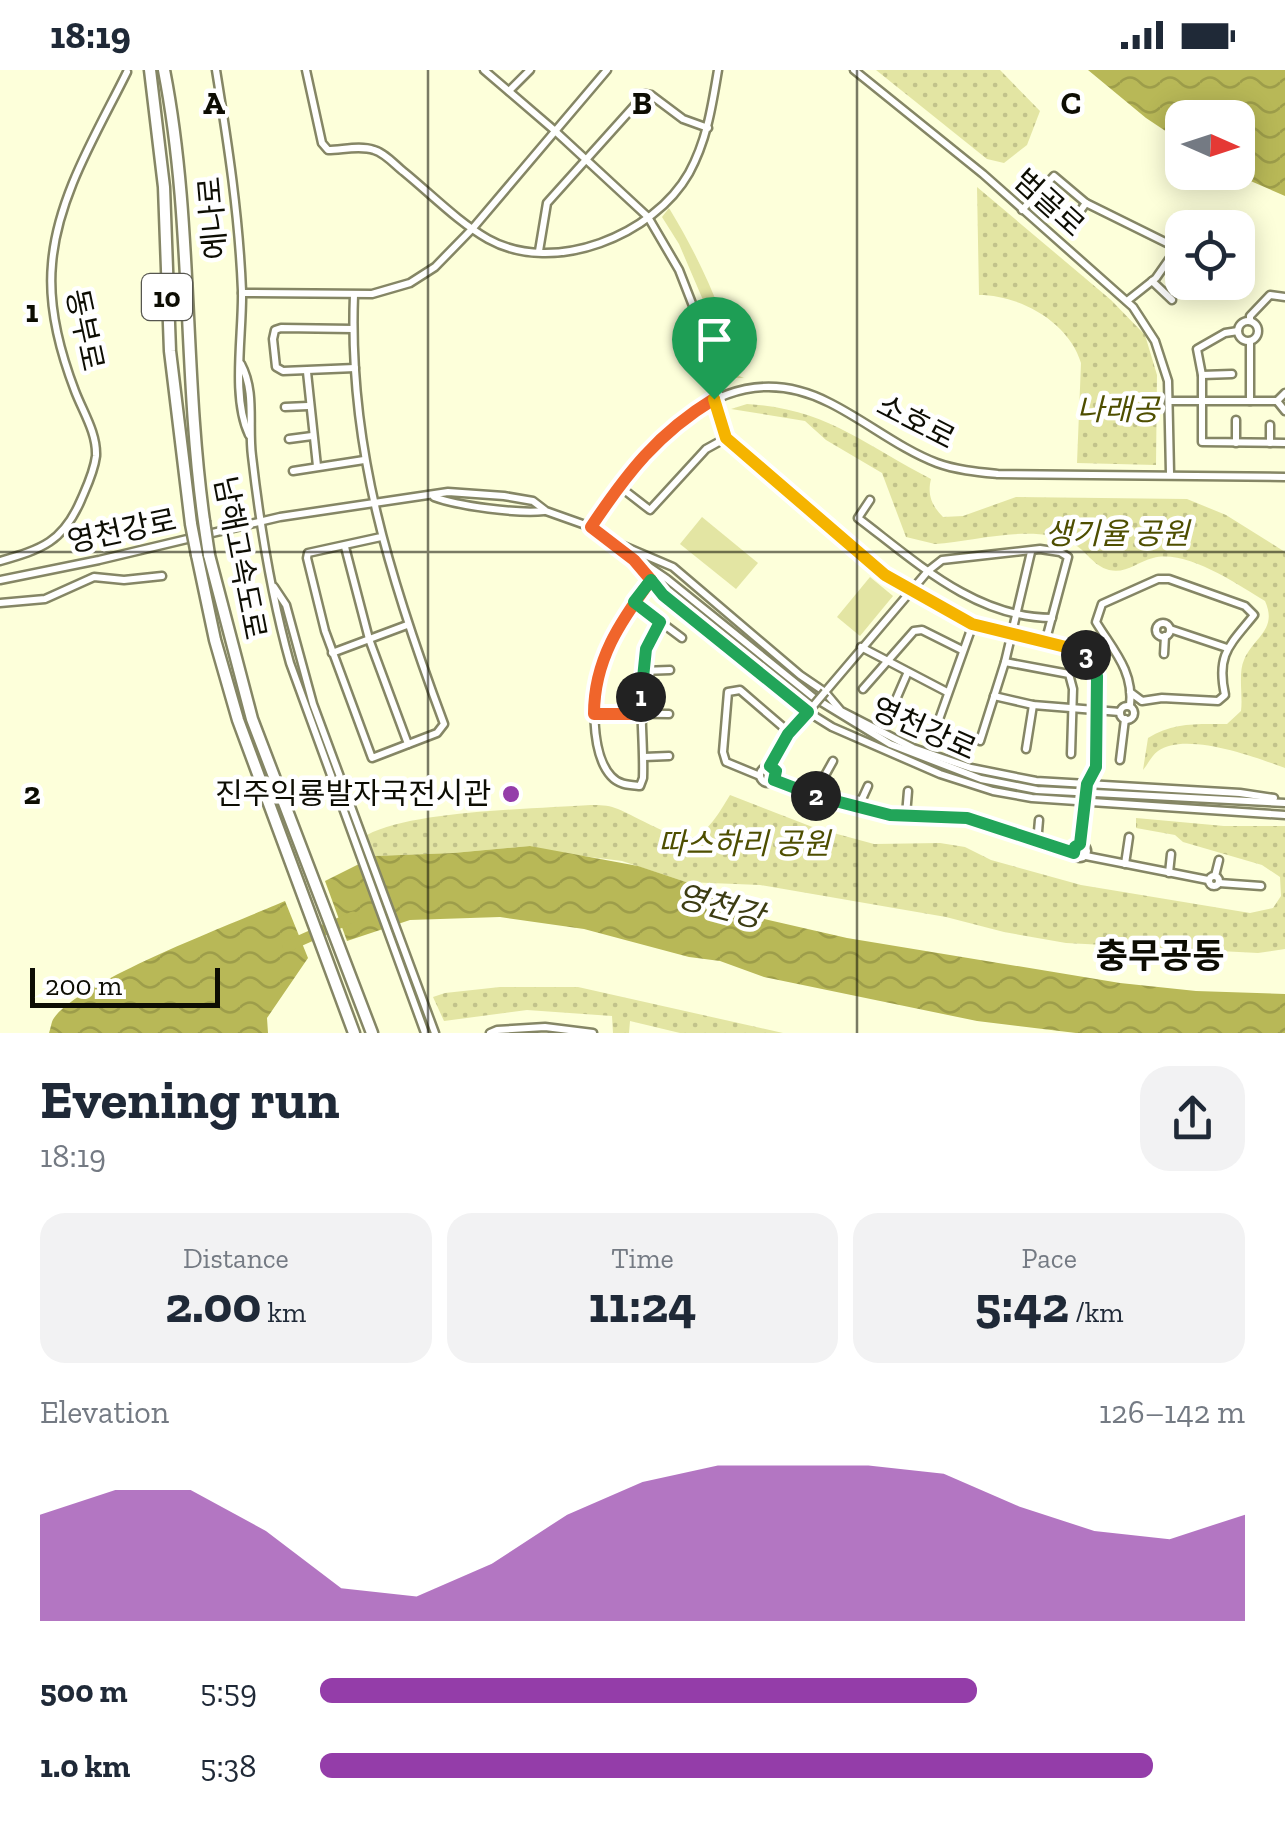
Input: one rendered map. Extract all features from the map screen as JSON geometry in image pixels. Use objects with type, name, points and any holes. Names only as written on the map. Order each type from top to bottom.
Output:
[{"type":"highway","name":"남해고속도로","points":[[150,70],[164,187],[170,351],[191,524],[252,719],[372,1033]]},
{"type":"highway","name":"남해고속도로","points":[[164,70],[180,196],[190,392],[214,640],[238,720],[354,1033]]},
{"type":"street","name":"에나로","points":[[216,70],[236,192],[244,424],[273,586],[286,605],[313,704],[419,1007]]},
{"type":"street","points":[[306,70],[325,148],[378,150],[489,240],[540,251],[592,246],[617,237],[648,217],[687,176],[708,128],[718,70]]},
{"type":"street","points":[[484,70],[648,217],[679,270],[702,329],[714,399],[726,438],[885,575],[911,592],[972,624],[1082,651],[1092,662],[1097,676],[1096,767],[1087,784],[1080,844],[1074,853]]},
{"type":"street","points":[[509,91],[530,70]]},
{"type":"street","points":[[242,293],[354,295],[391,291],[410,283],[436,267],[473,228],[607,70]]},
{"type":"street","name":"범골로","points":[[854,70],[983,174],[1127,301],[1155,341],[1168,381],[1170,473]]},
{"type":"street","name":"동부로","points":[[0,561],[34,551],[61,534],[92,474],[94,436],[74,390],[56,327],[52,263],[55,238],[69,195],[127,72]]},
{"type":"street","points":[[540,251],[547,203],[645,94],[651,94],[683,119],[708,128]]},
{"type":"street","points":[[1022,210],[1054,176],[1086,203],[1165,242]]},
{"type":"street","points":[[1073,222],[1086,203]]},
{"type":"street","points":[[1127,301],[1165,266]]},
{"type":"street","points":[[1152,280],[1165,293]]},
{"type":"street","points":[[354,295],[355,368],[364,460],[373,503],[407,625],[444,724],[437,733],[372,758],[332,652],[307,558],[308,553],[381,537]]},
{"type":"street","points":[[1250,321],[1250,316],[1270,295],[1285,297]]},
{"type":"street","points":[[1250,341],[1240,338],[1238,331],[1243,322],[1256,324],[1258,333],[1250,341],[1250,401]]},
{"type":"street","points":[[353,329],[275,330],[272,339],[276,367],[283,372],[355,368]]},
{"type":"street","points":[[1238,331],[1225,333],[1197,348],[1202,375],[1202,442],[1285,443]]},
{"type":"street","points":[[306,372],[317,466]]},
{"type":"street","points":[[1202,375],[1232,374]]},
{"type":"street","name":"소호로","points":[[591,527],[662,434],[714,399],[766,388],[826,400],[938,463],[967,470],[1285,477]]},
{"type":"street","points":[[1169,401],[1277,401],[1285,393]]},
{"type":"street","points":[[1277,401],[1285,410]]},
{"type":"street","points":[[285,407],[309,406]]},
{"type":"street","points":[[1236,420],[1236,443]]},
{"type":"street","points":[[1270,425],[1270,443]]},
{"type":"street","points":[[290,439],[312,436]]},
{"type":"street","points":[[619,486],[650,510],[706,449],[726,438]]},
{"type":"street","points":[[293,471],[364,460]]},
{"type":"street","name":"영천강로","points":[[0,580],[260,522],[373,503],[448,492],[504,496],[533,502],[591,527],[634,560],[663,595],[808,712],[900,758],[970,785],[1032,798],[1285,815]]},
{"type":"street","name":"영천강로","points":[[431,496],[447,502],[530,512],[546,510]]},
{"type":"street","points":[[870,500],[858,518],[928,572],[978,601],[1052,618]]},
{"type":"street","name":"영천강로","points":[[604,537],[673,567],[825,692],[841,711],[944,760],[1036,780],[1240,792],[1285,802]]},
{"type":"street","name":"영천강로","points":[[604,537],[667,579],[828,708],[890,744],[936,762],[980,779],[1037,790],[1285,802]]},
{"type":"street","points":[[345,546],[369,639],[408,744]]},
{"type":"street","points":[[760,776],[790,732],[942,560],[1051,550],[1068,557],[1045,643]]},
{"type":"street","points":[[980,742],[1030,552]]},
{"type":"street","points":[[0,603],[45,599],[94,576],[124,580],[162,576]]},
{"type":"street","points":[[1120,760],[1129,688],[1121,658],[1096,622],[1102,604],[1158,579],[1169,579],[1245,606],[1254,615],[1226,648],[1222,681],[1225,695],[1218,702],[1152,700],[1142,701],[1127,711]]},
{"type":"street","points":[[651,580],[616,627],[600,666],[594,714],[602,759],[613,778],[625,784],[640,786],[644,757],[642,670],[646,649],[660,622]]},
{"type":"street","points":[[634,602],[682,638]]},
{"type":"street","points":[[937,725],[972,624]]},
{"type":"street","points":[[332,652],[407,625]]},
{"type":"street","points":[[862,688],[914,632],[922,630],[962,650]]},
{"type":"street","points":[[1164,654],[1168,633],[1226,648]]},
{"type":"street","points":[[861,648],[946,692]]},
{"type":"street","points":[[1004,662],[1066,672],[1073,680],[1071,754]]},
{"type":"street","points":[[642,670],[670,670]]},
{"type":"street","points":[[894,704],[908,674]]},
{"type":"street","points":[[1129,688],[1142,701]]},
{"type":"street","points":[[790,732],[740,690],[728,692],[723,752],[726,762],[766,782],[774,780],[858,808],[906,816],[967,818],[1074,853],[1078,858],[1086,856],[1262,886]]},
{"type":"street","points":[[994,696],[1033,705],[1127,711],[1152,700]]},
{"type":"street","points":[[1026,750],[1033,705]]},
{"type":"street","points":[[594,714],[669,714]]},
{"type":"street","points":[[644,757],[669,756]]},
{"type":"street","points":[[814,795],[833,761]]},
{"type":"street","points":[[770,766],[776,771],[774,780]]},
{"type":"street","points":[[858,808],[868,786]]},
{"type":"street","points":[[906,816],[908,791]]},
{"type":"street","points":[[1038,843],[1039,820]]},
{"type":"street","points":[[1125,864],[1129,837]]},
{"type":"street","points":[[1080,844],[1088,849],[1086,856]]},
{"type":"street","points":[[1169,872],[1171,854]]},
{"type":"street","points":[[1214,879],[1218,860]]},
{"type":"street","points":[[419,1007],[424,1033]]},
{"type":"street","points":[[419,1007],[435,1033]]},
{"type":"street","points":[[490,1033],[545,1027],[593,1033]]},
{"type":"green space","points":[[876,70],[1000,70],[1040,111],[1027,145],[1004,163],[987,159]]},
{"type":"green space","name":"나래공","points":[[977,187],[1111,300],[1145,335],[1157,375],[1156,465],[1077,463],[1081,363],[1066,335],[1041,314],[1011,300],[979,295]]},
{"type":"green space","points":[[669,208],[711,289],[739,376],[744,378],[723,378],[706,307],[679,244],[662,217]]},
{"type":"green space","name":"생기율 공원","points":[[747,404],[775,407],[822,421],[931,479],[931,500],[943,517],[963,516],[1016,497],[1187,499],[1226,515],[1285,552],[1285,768],[1221,748],[1185,744],[1158,751],[1143,770],[1148,738],[1176,727],[1227,724],[1241,711],[1242,665],[1267,626],[1265,601],[1196,563],[1153,558],[1126,569],[1109,570],[1072,543],[1041,534],[935,544],[906,537],[882,473],[826,440],[805,421],[731,409]]},
{"type":"green space","points":[[702,517],[758,563],[736,589],[680,544]]},
{"type":"green space","points":[[870,577],[893,596],[860,636],[837,617]]},
{"type":"green space","name":"따스하리 공원","points":[[730,795],[815,828],[874,844],[940,843],[965,847],[991,860],[1081,885],[1250,913],[1273,908],[1281,896],[1280,877],[1262,865],[1183,842],[1175,835],[1136,828],[1136,818],[1224,826],[1285,826],[1285,949],[1258,953],[1066,943],[946,917],[760,885],[686,882],[622,861],[530,846],[375,856],[367,835],[414,820],[444,816],[594,805],[612,807],[688,838],[706,829]]},
{"type":"green space","points":[[500,987],[578,987],[783,1033],[680,1033],[630,1021],[629,1033],[613,1033],[612,1016],[527,1010],[444,1021],[433,997]]},
{"type":"water","points":[[1088,70],[1285,70],[1285,196],[1255,183],[1255,100],[1165,100],[1165,131]]},
{"type":"water","points":[[530,846],[638,866],[686,882],[755,917],[847,938],[1120,983],[1285,994],[1285,1033],[1076,1033],[977,1021],[764,977],[720,961],[689,957],[584,929],[500,917],[410,920],[347,941],[325,881],[375,856]]},
{"type":"water","points":[[285,901],[308,958],[267,1018],[268,1033],[49,1033],[54,1018],[94,987]]},
{"type":"waterway","name":"영천강","points":[[288,946],[353,917]]},
{"type":"place","name":"진주익룡발자국전시관","points":[[511,794]]},
{"type":"district","name":"충무공동","points":[[1160,956]]},
{"type":"route","points":[[714,399],[662,434],[591,527],[634,560],[651,580],[634,602],[616,627],[600,666],[594,714],[642,714],[646,649],[660,622],[634,602],[645,588],[651,580],[663,595],[808,712],[788,734],[770,766],[776,771],[774,780],[820,798],[890,815],[967,818],[1074,853],[1080,844],[1087,784],[1096,767],[1097,676],[1092,662],[1082,651],[972,624],[885,575],[726,438],[714,399]]}]
